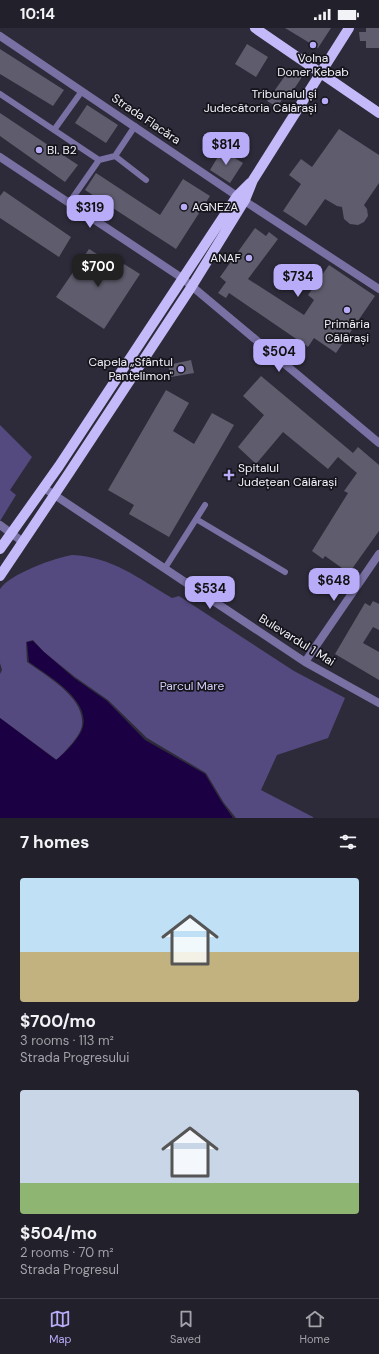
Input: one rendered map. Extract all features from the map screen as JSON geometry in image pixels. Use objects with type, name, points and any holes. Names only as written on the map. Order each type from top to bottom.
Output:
[{"type":"main road","points":[[255,28],[379,113]]},
{"type":"main road","points":[[0,550],[44,488],[182,278],[241,198],[349,28]]},
{"type":"main road","points":[[0,576],[192,286],[241,198]]},
{"type":"street","name":"Strada Flacăra","points":[[0,36],[379,289]]},
{"type":"street","points":[[0,157],[182,278],[379,443]]},
{"type":"street","name":"Bulevardul 1 Mai","points":[[44,488],[305,662],[379,703]]},
{"type":"street","points":[[0,525],[23,542]]},
{"type":"street","points":[[305,662],[379,554]]},
{"type":"lane","points":[[54,130],[82,91]]},
{"type":"lane","points":[[0,94],[99,160]]},
{"type":"lane","points":[[69,203],[99,160],[115,156],[135,126]]},
{"type":"lane","points":[[115,156],[146,180]]},
{"type":"lane","points":[[165,568],[205,505]]},
{"type":"lane","points":[[196,519],[284,572]]},
{"type":"green space","points":[[0,425],[32,457],[10,490],[16,495],[0,521]]},
{"type":"green space","name":"Parcul Mare","points":[[72,555],[100,560],[112,564],[136,576],[172,598],[179,596],[294,671],[345,698],[328,738],[277,755],[261,790],[313,818],[236,818],[224,803],[206,773],[147,738],[108,700],[75,677],[44,652],[33,640],[26,642],[27,662],[54,681],[71,696],[81,715],[82,725],[79,734],[57,760],[0,718],[0,674],[2,670],[0,663],[0,589],[5,583],[22,572],[55,559]]},
{"type":"shaded area","points":[[33,641],[74,678],[107,701],[145,740],[205,774],[233,818],[0,818],[0,718],[56,760],[76,740],[83,727],[83,717],[80,707],[74,698],[56,681],[29,662],[27,642]]},
{"type":"building","points":[[285,28],[331,28],[318,48]]},
{"type":"building","points":[[366,28],[379,28],[379,48],[366,48],[366,41],[360,41],[359,32],[366,32]]},
{"type":"building","points":[[247,44],[268,57],[256,77],[235,64]]},
{"type":"building","points":[[0,49],[64,90],[53,106],[0,74]]},
{"type":"building","points":[[290,69],[302,77],[290,95],[287,92],[277,107],[267,101]]},
{"type":"building","points":[[87,105],[118,125],[106,143],[75,123]]},
{"type":"building","name":"Bl. B2","points":[[0,113],[78,165],[65,182],[0,136]]},
{"type":"building","points":[[339,129],[379,155],[379,183],[364,205],[367,209],[368,216],[364,222],[358,225],[350,224],[344,219],[342,207],[337,206],[325,199],[306,226],[283,211],[301,184],[289,175],[301,159],[312,167]]},
{"type":"building","points":[[222,150],[243,163],[230,183],[210,170]]},
{"type":"building","points":[[96,173],[160,215],[183,179],[210,196],[176,249],[85,190]]},
{"type":"building","points":[[4,191],[71,237],[59,257],[0,218],[0,196]]},
{"type":"building","points":[[255,228],[266,236],[269,232],[278,239],[248,279],[304,315],[314,300],[308,295],[329,265],[375,296],[336,353],[314,338],[308,347],[229,293],[226,298],[218,293],[226,282],[220,277]]},
{"type":"building","points":[[89,249],[121,269],[124,264],[140,274],[104,329],[56,297]]},
{"type":"building","name":"Capela „Sfântul Pantelimon\"","points":[[191,360],[194,373],[171,377],[168,365]]},
{"type":"building","points":[[261,376],[353,453],[358,447],[379,465],[379,531],[349,573],[325,556],[323,559],[312,551],[348,493],[344,491],[357,473],[338,457],[328,469],[283,432],[256,464],[238,447],[264,415],[243,396]]},
{"type":"building","points":[[166,390],[189,403],[173,431],[194,444],[212,413],[234,425],[169,537],[129,514],[134,505],[108,490]]},
{"type":"building","points":[[373,601],[379,604],[379,630],[373,627],[363,643],[379,652],[379,680],[335,654],[365,603],[370,606]]},
{"type":"place","name":"Volna Doner Kebab","points":[[313,45]]},
{"type":"place","name":"Tribunalul și Judecătoria Călărași","points":[[325,101]]},
{"type":"place","name":"Bl. B2","points":[[39,150]]},
{"type":"place","name":"AGNEZA","points":[[184,207]]},
{"type":"place","name":"ANAF","points":[[249,258]]},
{"type":"place","name":"Primăria Călărași","points":[[347,310]]},
{"type":"place","name":"Capela „Sfântul Pantelimon\"","points":[[181,369]]},
{"type":"place","name":"Spitalul Județean Călărași","points":[[229,475]]}]
